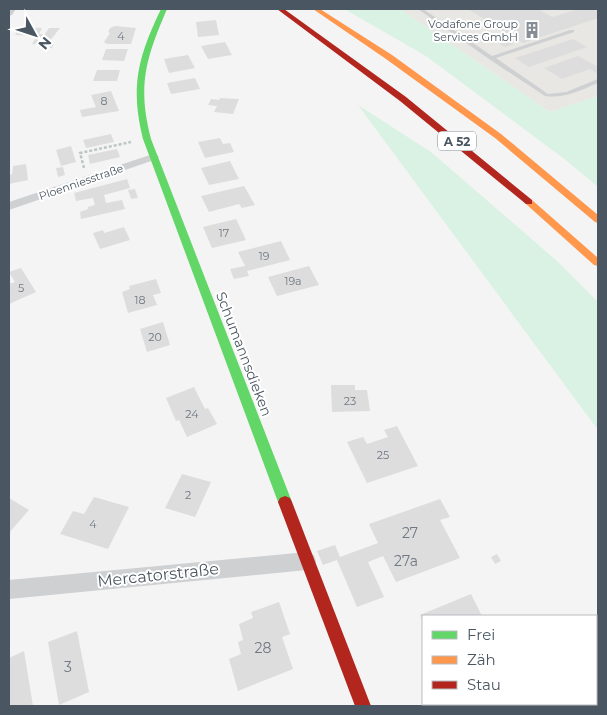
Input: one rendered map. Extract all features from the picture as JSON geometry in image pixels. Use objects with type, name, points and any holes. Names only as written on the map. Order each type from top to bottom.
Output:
[{"type":"main road","name":"Schumannsdieken","points":[[164,9],[148,45],[139,73],[139,109],[146,139],[363,706]]},
{"type":"main road","name":"A 52","points":[[280,9],[430,118],[531,202],[598,263]]},
{"type":"main road","name":"A 52","points":[[316,9],[389,57],[498,136],[598,220]]},
{"type":"street","points":[[9,13],[12,9]]},
{"type":"street","name":"Ploenniesstraße","points":[[9,206],[153,157]]},
{"type":"street","name":"Mercatorstraße","points":[[9,590],[307,561]]},
{"type":"lane","points":[[420,9],[547,95],[562,94],[598,82]]},
{"type":"lane","points":[[491,58],[572,31]]},
{"type":"path","points":[[88,180],[80,153],[146,139]]},
{"type":"shaded area","points":[[400,9],[598,9],[598,96],[550,112]]},
{"type":"green space","points":[[400,9],[550,112],[598,96],[598,187],[567,161],[426,56],[346,10]]},
{"type":"green space","points":[[358,105],[431,152],[557,261],[598,302],[598,430]]},
{"type":"building","name":"Vodafone Group Services GmbH","points":[[468,9],[538,9],[552,17],[579,9],[598,9],[598,18],[523,43]]},
{"type":"building","points":[[216,20],[219,35],[198,37],[196,22]]},
{"type":"building","points":[[115,26],[136,28],[131,44],[107,44],[104,42],[110,33],[108,32],[110,28]]},
{"type":"building","points":[[20,27],[42,28],[39,34],[45,34],[49,28],[60,28],[48,43],[54,43],[52,48],[45,48],[47,45],[32,44],[37,36],[15,35]]},
{"type":"building","points":[[499,35],[514,44],[505,47],[490,38]]},
{"type":"building","points":[[573,39],[587,47],[529,67],[515,58]]},
{"type":"building","points":[[225,42],[232,55],[208,59],[201,46]]},
{"type":"building","points":[[106,49],[128,49],[124,61],[102,60]]},
{"type":"building","points":[[188,55],[195,68],[169,73],[164,59]]},
{"type":"building","points":[[578,56],[598,67],[598,74],[590,69],[562,79],[544,68]]},
{"type":"building","points":[[97,70],[120,70],[117,81],[93,81]]},
{"type":"building","points":[[195,78],[200,89],[171,94],[167,83]]},
{"type":"building","points":[[111,91],[119,111],[82,117],[80,110],[96,107],[91,95]]},
{"type":"building","points":[[220,98],[239,99],[233,114],[214,112],[217,106],[208,105],[211,99],[219,100]]},
{"type":"building","points":[[111,134],[114,142],[86,148],[83,140]]},
{"type":"building","points":[[220,138],[223,144],[230,143],[234,152],[205,158],[198,142]]},
{"type":"building","points":[[71,146],[76,162],[61,166],[56,150]]},
{"type":"building","points":[[117,149],[120,157],[90,164],[88,155]]},
{"type":"building","points":[[230,161],[239,179],[209,185],[201,168]]},
{"type":"building","points":[[26,164],[28,180],[9,184],[9,175],[12,174],[13,166]]},
{"type":"building","points":[[63,167],[65,175],[58,177],[56,168]]},
{"type":"building","points":[[127,179],[130,188],[104,195],[106,203],[122,200],[125,209],[81,219],[80,212],[95,205],[93,198],[76,201],[74,193]]},
{"type":"building","points":[[244,186],[255,205],[242,208],[239,204],[209,212],[201,196]]},
{"type":"building","points":[[135,189],[138,198],[131,199],[128,190]]},
{"type":"building","points":[[236,219],[246,240],[212,248],[203,227]]},
{"type":"building","points":[[124,227],[130,240],[100,249],[93,233],[103,230],[104,233]]},
{"type":"building","points":[[281,241],[290,260],[247,271],[249,276],[234,279],[230,269],[245,266],[238,252]]},
{"type":"building","points":[[309,266],[319,285],[277,296],[268,277]]},
{"type":"building","points":[[21,268],[36,292],[9,304],[9,284],[15,282],[9,272]]},
{"type":"building","points":[[156,279],[161,293],[153,295],[157,305],[128,313],[122,292],[130,289],[129,286]]},
{"type":"building","points":[[163,322],[170,345],[147,352],[140,329]]},
{"type":"building","points":[[331,385],[355,385],[355,390],[367,390],[370,411],[332,412]]},
{"type":"building","points":[[194,387],[205,409],[208,408],[217,424],[187,437],[179,420],[176,421],[166,398]]},
{"type":"building","points":[[397,426],[418,466],[367,483],[347,442],[363,437],[367,444],[388,437],[384,430]]},
{"type":"building","points":[[182,474],[211,482],[195,517],[165,508]]},
{"type":"building","points":[[94,497],[129,507],[108,549],[60,534],[73,511],[84,514]]},
{"type":"building","points":[[9,498],[29,510],[9,533]]},
{"type":"building","points":[[440,499],[450,517],[440,520],[460,558],[396,582],[383,556],[368,562],[384,597],[357,607],[337,560],[323,565],[317,551],[335,545],[340,557],[378,543],[369,524]]},
{"type":"building","points":[[497,554],[501,561],[495,564],[491,557]]},
{"type":"building","points":[[471,594],[482,615],[422,615],[422,619],[420,615]]},
{"type":"building","points":[[279,602],[290,634],[282,637],[293,669],[238,691],[229,659],[241,654],[238,642],[243,640],[239,624],[253,618],[251,612]]},
{"type":"building","points":[[77,631],[89,692],[59,705],[48,642]]},
{"type":"building","points":[[24,651],[33,706],[9,706],[9,658]]},
{"type":"building","points":[[476,705],[543,706],[477,706]]},
{"type":"traffic: fast","points":[[164,9],[150,42],[141,72],[140,104],[142,120],[147,139],[285,502]]},
{"type":"traffic: slow","points":[[316,9],[389,57],[498,136],[598,220]]},
{"type":"traffic: slow","points":[[529,202],[598,263]]},
{"type":"traffic: jam","points":[[280,9],[403,99],[529,202]]},
{"type":"traffic: jam","points":[[285,502],[363,706]]},
{"type":"place","name":"Vodafone Group Services GmbH","points":[[532,30]]}]
